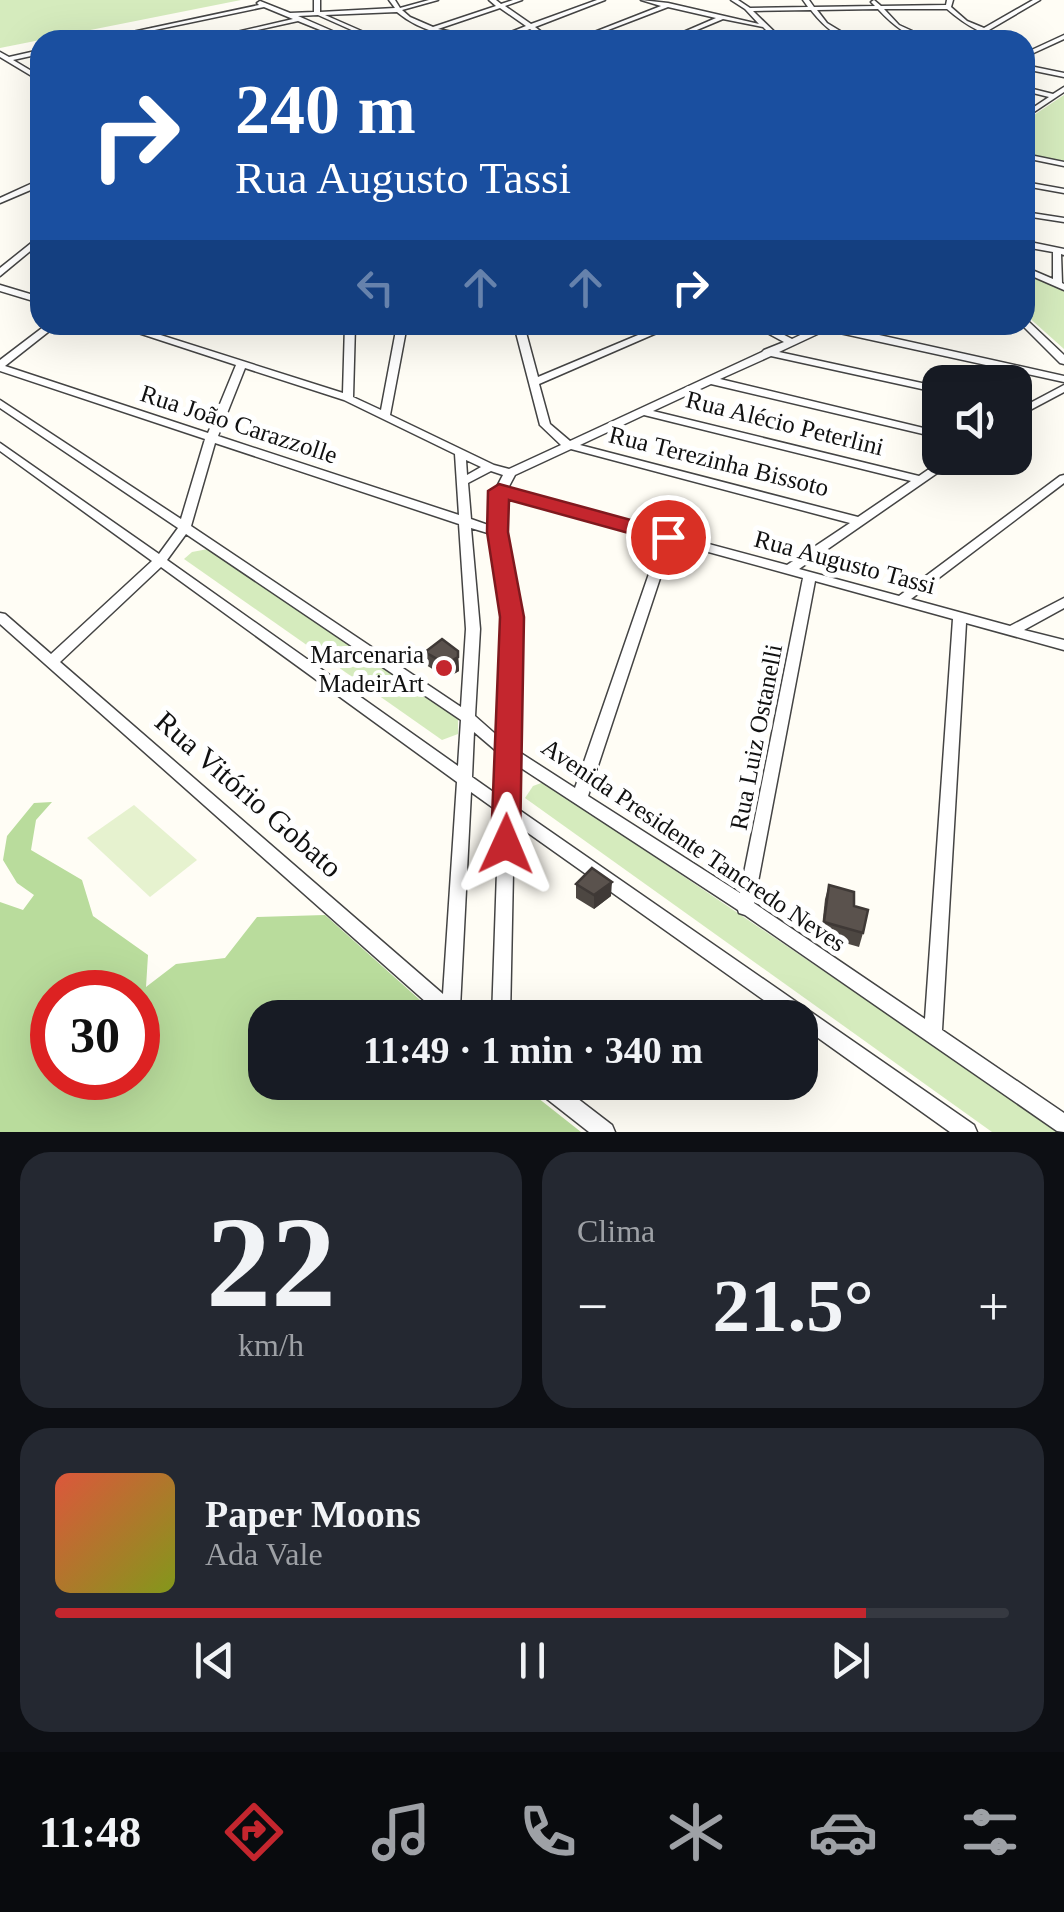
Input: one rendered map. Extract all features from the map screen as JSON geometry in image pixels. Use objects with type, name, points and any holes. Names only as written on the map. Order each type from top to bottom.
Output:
[{"type":"street","points":[[254,0],[326,30]]},
{"type":"street","points":[[317,0],[318,12]]},
{"type":"street","points":[[392,0],[397,10],[444,30]]},
{"type":"street","points":[[246,30],[318,12],[397,10],[436,0]]},
{"type":"street","points":[[492,0],[539,30]]},
{"type":"street","points":[[435,28],[519,0]]},
{"type":"street","points":[[519,30],[602,0]]},
{"type":"street","points":[[644,0],[761,26]]},
{"type":"street","points":[[603,30],[681,0]]},
{"type":"street","points":[[734,0],[751,9],[949,4],[960,18],[985,30],[1037,0]]},
{"type":"street","points":[[806,0],[825,24],[835,30]]},
{"type":"street","points":[[874,3],[907,30]]},
{"type":"street","points":[[146,30],[265,5]]},
{"type":"street","points":[[751,9],[766,30]]},
{"type":"street","points":[[318,12],[357,30]]},
{"type":"street","points":[[691,30],[722,17]]},
{"type":"street","points":[[1035,53],[1064,37]]},
{"type":"street","points":[[1052,45],[1064,48]]},
{"type":"street","points":[[4,56],[30,53]]},
{"type":"street","points":[[4,56],[30,73]]},
{"type":"street","points":[[1035,70],[1064,76]]},
{"type":"street","points":[[1035,109],[1064,89]]},
{"type":"street","points":[[1035,91],[1055,96]]},
{"type":"street","points":[[1035,158],[1064,164]]},
{"type":"street","points":[[1035,186],[1064,192]]},
{"type":"street","points":[[0,201],[30,188]]},
{"type":"street","points":[[1035,216],[1064,220]]},
{"type":"street","points":[[1035,246],[1060,251],[1060,285],[1035,274]]},
{"type":"street","points":[[0,273],[30,248]]},
{"type":"street","points":[[0,288],[30,297]]},
{"type":"street","points":[[1035,333],[1062,360],[1059,368],[1049,374]]},
{"type":"street","points":[[0,367],[40,335]]},
{"type":"street","points":[[150,335],[348,398],[460,455],[510,472]]},
{"type":"street","points":[[348,398],[350,335]]},
{"type":"street","points":[[385,415],[400,335]]},
{"type":"street","points":[[521,335],[546,426],[568,445]]},
{"type":"street","points":[[533,383],[646,335]]},
{"type":"street","points":[[777,335],[790,342]]},
{"type":"street","points":[[501,1000],[512,617],[498,532],[499,491],[510,472],[806,335]]},
{"type":"street","points":[[869,335],[1064,378]]},
{"type":"street","points":[[768,352],[922,386]]},
{"type":"street","points":[[53,660],[159,562],[184,528],[211,439],[242,365]]},
{"type":"street","name":"Rua João Carazzolle","points":[[0,367],[463,524],[498,532]]},
{"type":"street","points":[[709,380],[922,431]]},
{"type":"street","points":[[1032,403],[1064,388]]},
{"type":"street","name":"Avenida Presidente Tancredo Neves","points":[[0,403],[469,719],[506,750],[1064,1124]]},
{"type":"street","name":"Rua Alécio Peterlini","points":[[640,411],[919,479]]},
{"type":"street","name":"Rua Terezinha Bissoto","points":[[568,445],[858,521]]},
{"type":"street","points":[[0,446],[462,778],[967,1132]]},
{"type":"street","points":[[455,1000],[472,629],[460,455]]},
{"type":"street","points":[[464,482],[490,467]]},
{"type":"street","points":[[789,570],[925,475]]},
{"type":"street","points":[[900,600],[1064,478]]},
{"type":"street","name":"Rua Augusto Tassi","points":[[499,491],[1064,645]]},
{"type":"street","points":[[432,512],[463,499]]},
{"type":"street","points":[[580,797],[668,537]]},
{"type":"street","name":"Rua Luiz Ostanelli","points":[[745,908],[810,576]]},
{"type":"street","points":[[1011,632],[1064,602]]},
{"type":"street","name":"Rua Vitório Gobato","points":[[0,618],[53,660],[437,1000]]},
{"type":"street","points":[[933,1035],[960,618]]},
{"type":"street","points":[[563,1100],[605,1132]]},
{"type":"green space","points":[[0,0],[241,0],[90,30],[30,30],[30,42],[0,48]]},
{"type":"green space","points":[[1064,95],[1064,162],[1035,156],[1035,114]]},
{"type":"green space","points":[[1035,276],[1064,289],[1064,349],[1035,323]]},
{"type":"green space","points":[[208,549],[458,718],[458,734],[442,740],[184,559],[192,552]]},
{"type":"green space","points":[[544,782],[1062,1132],[992,1132],[818,1008],[818,1000],[807,1000],[525,798],[533,786]]},
{"type":"green space","points":[[52,802],[36,820],[31,850],[82,880],[93,916],[148,955],[147,970],[30,970],[30,1100],[160,1100],[160,976],[176,964],[225,958],[257,917],[325,915],[420,1000],[248,1000],[248,1100],[541,1100],[581,1132],[0,1132],[0,902],[23,910],[34,895],[17,883],[3,860],[7,836],[34,803]]},
{"type":"green space","points":[[134,805],[197,860],[150,897],[87,838]]},
{"type":"building","points":[[442,639],[458,651],[458,657],[446,664],[425,652]]},
{"type":"building","points":[[592,868],[612,882],[594,895],[576,884]]},
{"type":"building","points":[[829,885],[854,892],[854,906],[868,910],[863,933],[824,922]]},
{"type":"place","name":"Marcenaria MadeirArt","points":[[444,668]]},
{"type":"route","points":[[506,844],[512,617],[498,532],[499,491],[668,537]]}]
